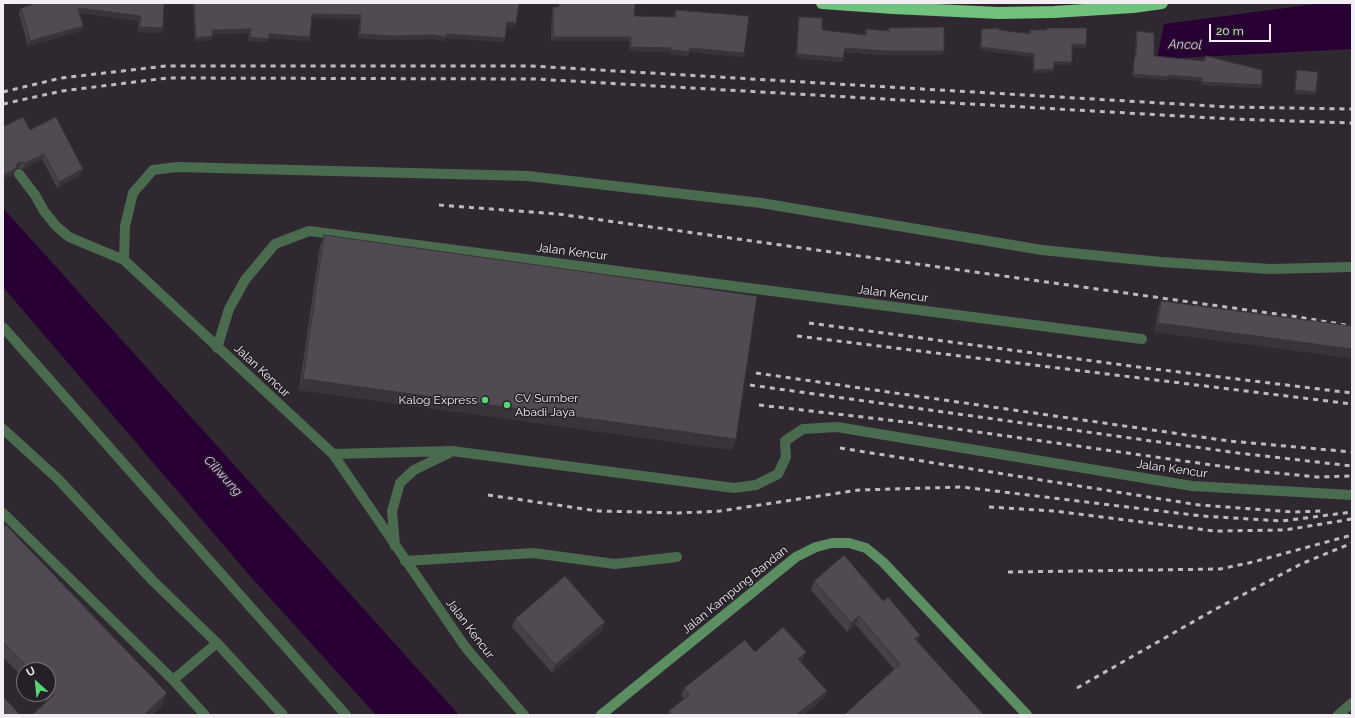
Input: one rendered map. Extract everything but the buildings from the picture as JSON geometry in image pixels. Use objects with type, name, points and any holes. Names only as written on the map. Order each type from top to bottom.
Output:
[{"type":"highway","points":[[822,3],[999,13],[1054,12],[1133,7],[1162,3]]},
{"type":"street","name":"Jalan Kampung Bandan","points":[[601,715],[796,557],[816,547],[832,543],[849,543],[866,548],[883,562],[1027,715]]},
{"type":"lane","points":[[124,260],[125,226],[133,193],[153,170],[177,167],[528,176],[761,202],[1042,250],[1161,262],[1270,269],[1352,267]]},
{"type":"lane","points":[[19,174],[56,226],[69,237],[124,260],[217,348]]},
{"type":"lane","name":"Jalan Kencur","points":[[524,715],[466,648],[333,454],[217,348],[229,309],[245,280],[275,244],[309,231],[1142,339]]},
{"type":"lane","points":[[3,327],[346,715]]},
{"type":"lane","name":"Jalan Kencur","points":[[333,454],[452,451],[734,488],[756,485],[778,474],[786,456],[785,441],[803,429],[837,427],[1192,486],[1352,495]]},
{"type":"lane","points":[[3,429],[58,479],[153,581],[217,643],[283,715]]},
{"type":"lane","points":[[395,546],[392,511],[400,484],[414,470],[452,451]]},
{"type":"lane","points":[[3,513],[173,680],[205,715]]},
{"type":"lane","points":[[405,561],[533,553],[615,564],[677,557]]},
{"type":"lane","points":[[173,680],[217,643]]},
{"type":"lane","points":[[1338,715],[1352,702]]},
{"type":"water","name":"Ancol","points":[[1324,3],[1352,3],[1352,49],[1157,59],[1164,24]]},
{"type":"water","name":"Ciliwung","points":[[3,208],[459,715],[376,715],[251,577],[3,287]]},
{"type":"railway","points":[[3,92],[61,78],[166,66],[531,66],[1229,107],[1352,109]]},
{"type":"railway","points":[[3,104],[62,91],[167,78],[535,79],[1232,119],[1352,123]]},
{"type":"railway","points":[[439,205],[558,214],[1298,317],[1352,326]]},
{"type":"railway","points":[[809,323],[1138,367],[1352,393]]},
{"type":"railway","points":[[797,336],[1352,404]]},
{"type":"railway","points":[[756,373],[1229,441],[1352,452]]},
{"type":"railway","points":[[750,385],[1238,453],[1352,466]]},
{"type":"railway","points":[[759,405],[914,423],[1255,471],[1318,477],[1352,476]]},
{"type":"railway","points":[[840,448],[1199,505],[1293,512],[1322,511]]},
{"type":"railway","points":[[488,495],[598,511],[679,513],[720,511],[859,490],[962,487],[1202,516],[1282,521],[1352,512]]},
{"type":"railway","points":[[989,507],[1054,511],[1214,531],[1285,530],[1352,519]]},
{"type":"railway","points":[[1008,572],[1220,569],[1253,562],[1352,535]]},
{"type":"railway","points":[[1077,688],[1212,611],[1301,564],[1352,543]]},
{"type":"place","name":"Kalog Express","points":[[485,400]]},
{"type":"place","name":"CV Sumber Abadi Jaya","points":[[507,405]]}]
